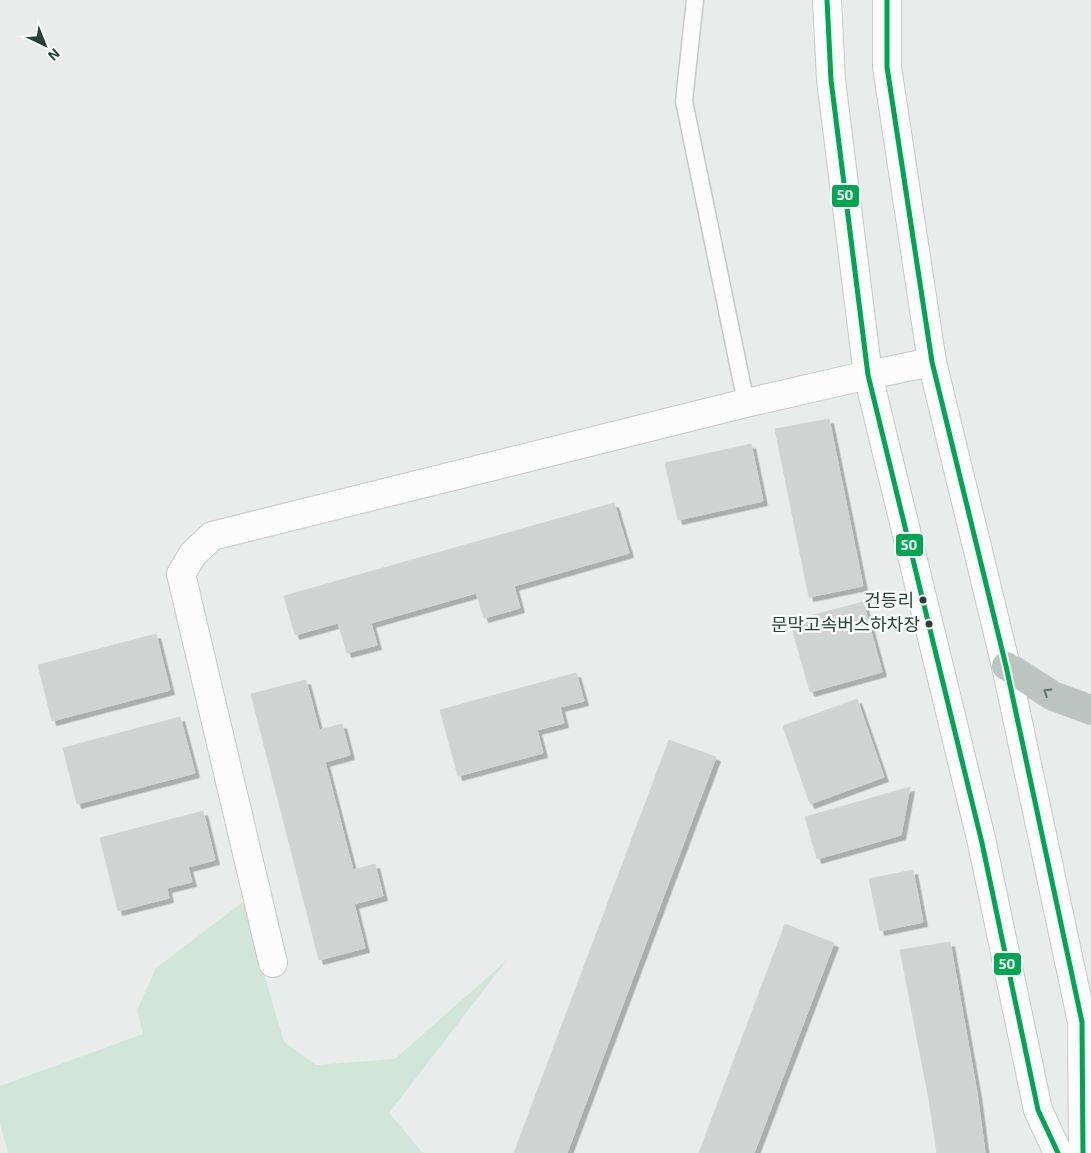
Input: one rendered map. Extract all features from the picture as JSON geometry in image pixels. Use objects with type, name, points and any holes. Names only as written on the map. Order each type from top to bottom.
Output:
[{"type":"highway","points":[[1006,666],[1053,696],[1091,710]]},
{"type":"main road","points":[[827,0],[831,80],[868,375],[982,843],[1038,1110],[1058,1153]]},
{"type":"main road","points":[[887,0],[887,66],[932,362],[1006,666],[1082,1022],[1083,1153]]},
{"type":"main road","points":[[273,963],[181,574],[193,554],[212,536],[746,403],[932,362]]},
{"type":"lane","points":[[695,0],[684,101],[746,403]]},
{"type":"green space","points":[[243,902],[284,1042],[316,1065],[395,1059],[507,960],[389,1113],[423,1153],[8,1153],[0,1123],[0,1086],[143,1034],[137,1010],[156,968]]},
{"type":"building","points":[[829,419],[863,586],[809,597],[775,429]]},
{"type":"building","points":[[751,444],[763,501],[678,520],[665,463]]},
{"type":"building","points":[[614,503],[629,553],[514,586],[520,608],[484,618],[476,593],[371,623],[377,645],[347,653],[338,623],[295,635],[284,596]]},
{"type":"building","points":[[863,602],[882,672],[810,692],[790,621]]},
{"type":"building","points":[[156,634],[170,690],[52,721],[38,665]]},
{"type":"building","points":[[576,673],[584,701],[560,707],[564,723],[537,730],[543,753],[458,776],[440,710]]},
{"type":"building","points":[[306,680],[319,730],[342,724],[350,755],[325,762],[353,870],[375,864],[383,896],[354,904],[365,948],[319,960],[251,694]]},
{"type":"building","points":[[857,699],[884,777],[810,804],[783,726]]},
{"type":"building","points":[[180,717],[195,773],[77,804],[63,748]]},
{"type":"building","points":[[669,740],[716,757],[567,1153],[514,1153]]},
{"type":"building","points":[[910,787],[901,835],[817,859],[805,817]]},
{"type":"building","points":[[203,811],[215,860],[188,867],[192,882],[167,888],[169,898],[118,911],[100,838]]},
{"type":"building","points":[[913,870],[923,922],[880,931],[869,879]]},
{"type":"building","points":[[785,924],[834,943],[754,1153],[699,1153]]},
{"type":"building","points":[[950,942],[977,1093],[929,1100],[900,950]]},
{"type":"building","points":[[977,1093],[985,1153],[937,1153],[929,1100]]},
{"type":"transit line","name":"50","points":[[827,0],[831,80],[868,375],[982,843],[1038,1110],[1058,1153]]},
{"type":"transit line","name":"50","points":[[887,0],[887,67],[932,362],[1006,666],[1082,1022],[1083,1153]]},
{"type":"place","name":"건등리","points":[[923,600]]},
{"type":"place","name":"문막고속버스하차장","points":[[929,624]]}]
